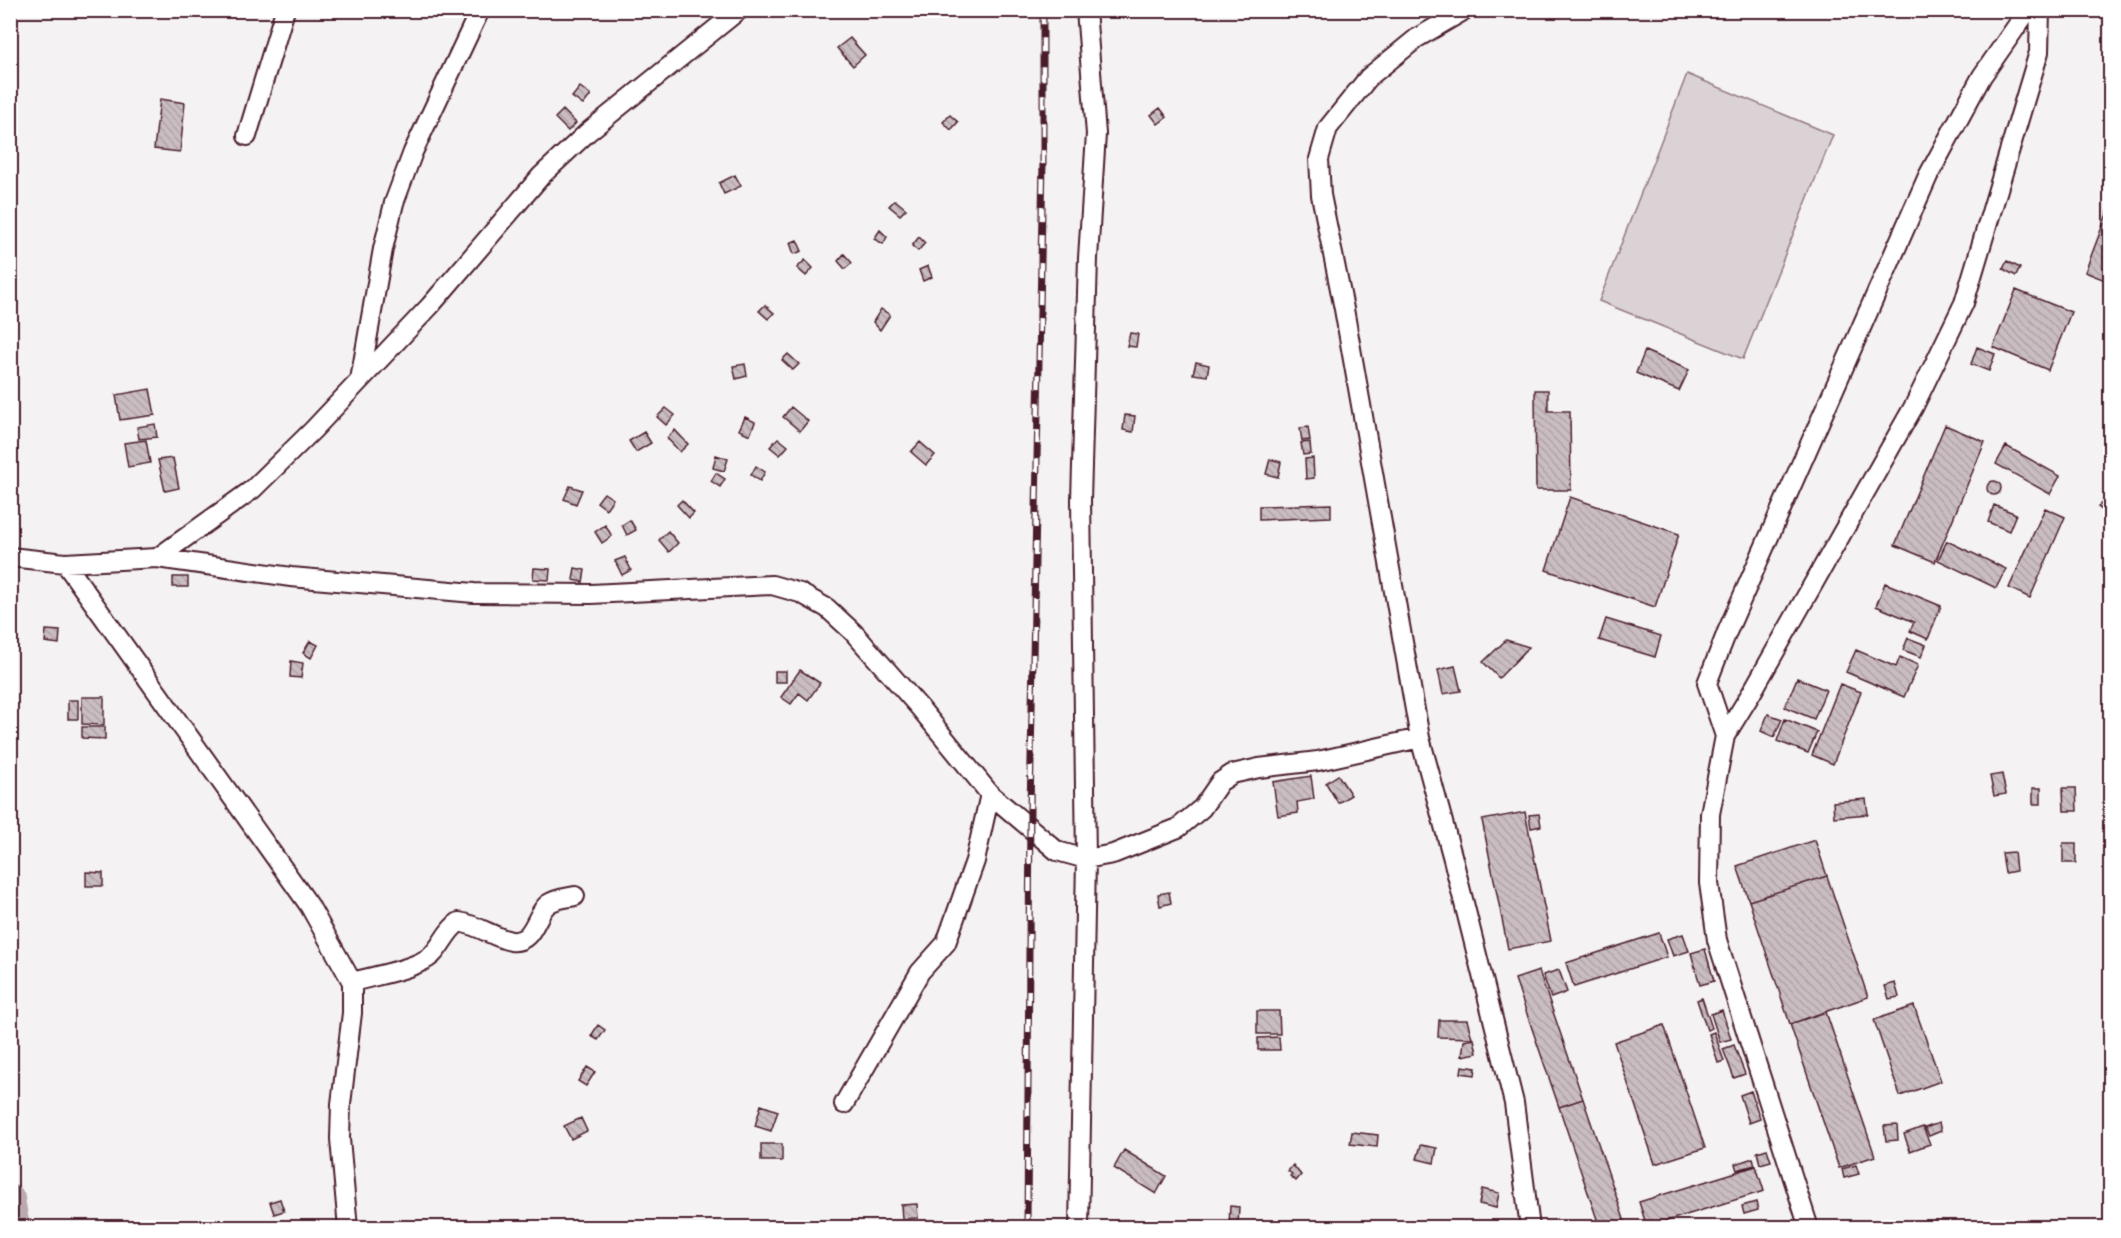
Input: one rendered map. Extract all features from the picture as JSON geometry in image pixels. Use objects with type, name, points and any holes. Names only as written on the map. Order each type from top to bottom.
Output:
[{"type":"street","points":[[247,136],[285,10]]},
{"type":"street","points":[[360,380],[383,249],[394,202],[417,143],[480,10]]},
{"type":"street","points":[[157,558],[253,489],[430,306],[541,176],[588,132],[739,10]]},
{"type":"street","points":[[1079,1227],[1086,859],[1082,501],[1088,258],[1096,134],[1086,10]]},
{"type":"street","points":[[1465,10],[1417,38],[1369,77],[1328,128],[1319,159],[1321,195],[1344,309],[1420,738],[1514,1103],[1530,1227]]},
{"type":"street","points":[[1725,736],[1707,683],[1727,632],[1928,176],[1982,76],[2028,10]]},
{"type":"street","points":[[1809,1227],[1717,940],[1709,883],[1710,814],[1725,736],[1914,406],[1964,303],[2039,52],[2040,10]]},
{"type":"street","points":[[10,557],[65,563],[157,558],[291,577],[474,593],[591,594],[772,585],[800,593],[827,608],[853,632],[920,708],[990,794],[1057,851],[1086,859],[1113,854],[1178,828],[1202,808],[1220,782],[1232,774],[1259,768],[1318,761],[1420,738]]},
{"type":"street","points":[[65,563],[309,905],[352,982],[352,1013],[341,1104],[340,1139],[348,1227]]},
{"type":"street","points":[[844,1104],[920,972],[946,943],[975,861],[990,794]]},
{"type":"street","points":[[352,982],[419,964],[433,954],[449,929],[459,922],[470,924],[512,941],[524,938],[533,929],[547,905],[557,899],[575,896]]},
{"type":"shaded area","points":[[1687,74],[1833,135],[1743,359],[1599,301]]},
{"type":"building","points":[[850,38],[865,55],[853,66],[837,48]]},
{"type":"building","points":[[580,87],[591,95],[583,105],[572,97]]},
{"type":"building","points":[[160,99],[185,103],[180,152],[154,149]]},
{"type":"building","points":[[1160,108],[1167,117],[1158,124],[1151,115]]},
{"type":"building","points":[[563,110],[576,123],[568,131],[555,118]]},
{"type":"building","points":[[950,115],[958,122],[951,130],[943,122]]},
{"type":"building","points":[[735,175],[741,186],[724,194],[719,183]]},
{"type":"building","points":[[895,200],[906,209],[900,215],[889,206]]},
{"type":"building","points":[[2110,206],[2110,282],[2085,272]]},
{"type":"building","points":[[880,230],[887,237],[883,244],[874,239]]},
{"type":"building","points":[[919,237],[925,243],[918,251],[912,246]]},
{"type":"building","points":[[797,240],[802,251],[794,254],[790,243]]},
{"type":"building","points":[[844,254],[852,263],[845,269],[838,261]]},
{"type":"building","points":[[805,260],[813,268],[806,276],[797,268]]},
{"type":"building","points":[[2007,261],[2020,268],[2016,276],[2003,269]]},
{"type":"building","points":[[928,266],[932,277],[923,281],[919,270]]},
{"type":"building","points":[[2016,290],[2071,312],[2048,370],[1993,347]]},
{"type":"building","points":[[765,305],[774,313],[768,319],[759,311]]},
{"type":"building","points":[[881,309],[890,315],[880,330],[873,322]]},
{"type":"building","points":[[1130,333],[1138,334],[1136,347],[1127,346]]},
{"type":"building","points":[[1977,347],[1995,354],[1989,371],[1971,364]]},
{"type":"building","points":[[1645,351],[1689,370],[1679,391],[1636,373]]},
{"type":"building","points":[[788,354],[799,364],[793,370],[782,360]]},
{"type":"building","points":[[1196,362],[1209,365],[1207,376],[1193,374]]},
{"type":"building","points":[[745,364],[747,376],[736,379],[733,366]]},
{"type":"building","points":[[150,389],[155,415],[120,420],[116,395]]},
{"type":"building","points":[[1535,390],[1548,390],[1548,411],[1570,411],[1571,490],[1536,490]]},
{"type":"building","points":[[791,407],[808,421],[800,431],[783,417]]},
{"type":"building","points":[[666,408],[675,415],[666,425],[657,417]]},
{"type":"building","points":[[1125,415],[1135,416],[1133,432],[1123,430]]},
{"type":"building","points":[[745,417],[755,422],[750,435],[739,430]]},
{"type":"building","points":[[155,424],[157,437],[139,439],[137,427]]},
{"type":"building","points":[[1945,425],[1985,442],[1935,562],[1895,545]]},
{"type":"building","points":[[1308,427],[1310,440],[1302,441],[1300,428]]},
{"type":"building","points":[[675,430],[688,444],[680,452],[667,438]]},
{"type":"building","points":[[644,432],[651,443],[636,452],[629,441]]},
{"type":"building","points":[[778,438],[788,446],[780,455],[770,447]]},
{"type":"building","points":[[146,440],[150,463],[128,467],[124,443]]},
{"type":"building","points":[[920,442],[935,455],[926,465],[911,452]]},
{"type":"building","points":[[1310,442],[1311,454],[1303,455],[1301,443]]},
{"type":"building","points":[[2006,446],[2060,476],[2050,494],[1996,464]]},
{"type":"building","points":[[716,455],[728,459],[724,471],[713,468]]},
{"type":"building","points":[[173,458],[179,488],[165,491],[158,460]]},
{"type":"building","points":[[1313,458],[1314,478],[1306,479],[1305,459]]},
{"type":"building","points":[[1270,459],[1281,462],[1278,477],[1266,474]]},
{"type":"building","points":[[756,466],[765,472],[760,481],[751,475]]},
{"type":"building","points":[[716,473],[725,479],[720,487],[711,481]]},
{"type":"building","points":[[1994,481],[1999,483],[2001,488],[1999,493],[1994,495],[1989,493],[1987,488],[1989,483]]},
{"type":"building","points":[[570,486],[582,490],[576,504],[564,499]]},
{"type":"building","points":[[2110,491],[2110,516],[2098,507]]},
{"type":"building","points":[[604,493],[613,499],[606,509],[597,502]]},
{"type":"building","points":[[1570,497],[1679,534],[1655,607],[1546,570]]},
{"type":"building","points":[[682,500],[694,513],[689,518],[677,505]]},
{"type":"building","points":[[1331,504],[1331,517],[1259,520],[1259,506]]},
{"type":"building","points":[[1994,505],[2016,514],[2009,531],[1988,522]]},
{"type":"building","points":[[2045,508],[2065,517],[2030,598],[2009,588]]},
{"type":"building","points":[[630,520],[636,530],[627,535],[622,525]]},
{"type":"building","points":[[605,525],[612,536],[602,543],[595,532]]},
{"type":"building","points":[[668,531],[678,543],[669,552],[659,540]]},
{"type":"building","points":[[1947,541],[2006,569],[1996,588],[1938,560]]},
{"type":"building","points":[[625,557],[631,570],[622,575],[615,561]]},
{"type":"building","points":[[534,568],[550,569],[549,580],[533,579]]},
{"type":"building","points":[[575,568],[585,570],[583,582],[573,580]]},
{"type":"building","points":[[173,577],[188,577],[188,587],[173,587]]},
{"type":"building","points":[[1885,583],[1941,606],[1928,639],[1910,631],[1914,622],[1876,606]]},
{"type":"building","points":[[1606,619],[1661,636],[1655,657],[1599,640]]},
{"type":"building","points":[[46,630],[60,631],[59,644],[45,642]]},
{"type":"building","points":[[1908,638],[1926,645],[1921,657],[1903,650]]},
{"type":"building","points":[[1506,640],[1529,647],[1499,678],[1483,662]]},
{"type":"building","points":[[310,641],[318,645],[311,658],[303,653]]},
{"type":"building","points":[[1856,650],[1896,667],[1900,657],[1918,665],[1904,697],[1846,672]]},
{"type":"building","points":[[291,661],[303,663],[301,678],[290,677]]},
{"type":"building","points":[[1455,666],[1461,691],[1443,694],[1438,670]]},
{"type":"building","points":[[800,670],[820,683],[808,700],[799,693],[791,704],[781,697]]},
{"type":"building","points":[[775,671],[786,671],[786,682],[775,682]]},
{"type":"building","points":[[1797,678],[1826,690],[1814,719],[1785,707]]},
{"type":"building","points":[[1840,684],[1861,692],[1833,764],[1812,755]]},
{"type":"building","points":[[82,697],[104,697],[104,725],[82,724]]},
{"type":"building","points":[[68,700],[78,700],[78,719],[68,719]]},
{"type":"building","points":[[1768,714],[1782,719],[1774,737],[1761,731]]},
{"type":"building","points":[[1785,719],[1817,732],[1808,753],[1777,741]]},
{"type":"building","points":[[82,727],[105,727],[105,739],[82,738]]},
{"type":"building","points":[[2002,774],[2006,794],[1994,796],[1990,776]]},
{"type":"building","points":[[1338,775],[1351,795],[1338,803],[1326,783]]},
{"type":"building","points":[[1311,776],[1314,799],[1297,802],[1298,813],[1278,816],[1273,782]]},
{"type":"building","points":[[2033,788],[2041,788],[2041,804],[2033,804]]},
{"type":"building","points":[[2063,788],[2076,788],[2077,811],[2064,811]]},
{"type":"building","points":[[1866,799],[1868,814],[1834,817],[1833,802]]},
{"type":"building","points":[[1525,812],[1551,941],[1508,949],[1482,820]]},
{"type":"building","points":[[1539,814],[1541,826],[1531,828],[1529,815]]},
{"type":"building","points":[[1815,840],[1827,876],[1749,901],[1737,866]]},
{"type":"building","points":[[2063,843],[2076,843],[2076,863],[2063,863]]},
{"type":"building","points":[[2014,852],[2016,871],[2005,873],[2002,853]]},
{"type":"building","points":[[86,872],[103,873],[103,886],[86,886]]},
{"type":"building","points":[[1827,876],[1868,997],[1790,1024],[1749,901]]},
{"type":"building","points":[[1169,892],[1171,903],[1160,906],[1158,894]]},
{"type":"building","points":[[1659,933],[1667,957],[1574,987],[1566,963]]},
{"type":"building","points":[[1683,934],[1689,951],[1673,956],[1667,939]]},
{"type":"building","points":[[1705,949],[1714,981],[1700,985],[1691,953]]},
{"type":"building","points":[[1559,970],[1567,992],[1551,998],[1543,975]]},
{"type":"building","points":[[1539,971],[1583,1099],[1559,1107],[1515,979]]},
{"type":"building","points":[[1895,983],[1899,997],[1889,999],[1885,986]]},
{"type":"building","points":[[1702,998],[1712,1028],[1707,1030],[1697,1000]]},
{"type":"building","points":[[1914,1006],[1941,1081],[1900,1096],[1874,1020]]},
{"type":"building","points":[[1722,1010],[1731,1039],[1720,1042],[1711,1014]]},
{"type":"building","points":[[1257,1011],[1279,1011],[1280,1034],[1257,1034]]},
{"type":"building","points":[[1826,1012],[1875,1156],[1839,1168],[1790,1024]]},
{"type":"building","points":[[1439,1020],[1467,1020],[1472,1038],[1438,1037]]},
{"type":"building","points":[[598,1025],[605,1030],[598,1040],[591,1036]]},
{"type":"building","points":[[1664,1025],[1705,1148],[1655,1164],[1614,1042]]},
{"type":"building","points":[[1714,1032],[1724,1061],[1718,1063],[1709,1034]]},
{"type":"building","points":[[1279,1037],[1280,1050],[1258,1050],[1258,1038]]},
{"type":"building","points":[[1474,1039],[1477,1053],[1462,1056],[1464,1041]]},
{"type":"building","points":[[1734,1045],[1745,1074],[1734,1078],[1723,1049]]},
{"type":"building","points":[[1462,1066],[1476,1068],[1475,1075],[1461,1073]]},
{"type":"building","points":[[587,1067],[595,1072],[586,1086],[578,1081]]},
{"type":"building","points":[[1751,1091],[1760,1119],[1749,1123],[1740,1095]]},
{"type":"building","points":[[1583,1099],[1627,1228],[1600,1228],[1559,1107]]},
{"type":"building","points":[[761,1105],[778,1111],[771,1131],[755,1126]]},
{"type":"building","points":[[581,1118],[587,1131],[571,1139],[564,1126]]},
{"type":"building","points":[[1939,1123],[1941,1131],[1929,1136],[1925,1128]]},
{"type":"building","points":[[1897,1125],[1898,1140],[1886,1141],[1884,1126]]},
{"type":"building","points":[[1923,1127],[1930,1144],[1910,1151],[1904,1134]]},
{"type":"building","points":[[1352,1132],[1378,1135],[1377,1147],[1350,1144]]},
{"type":"building","points":[[761,1144],[782,1144],[782,1161],[761,1161]]},
{"type":"building","points":[[1421,1145],[1437,1148],[1434,1163],[1417,1159]]},
{"type":"building","points":[[1767,1149],[1771,1161],[1760,1164],[1757,1152]]},
{"type":"building","points":[[1124,1150],[1166,1176],[1156,1194],[1114,1168]]},
{"type":"building","points":[[1753,1158],[1755,1165],[1737,1170],[1735,1164]]},
{"type":"building","points":[[1293,1165],[1301,1175],[1296,1181],[1288,1171]]},
{"type":"building","points":[[1856,1165],[1859,1174],[1844,1178],[1842,1169]]},
{"type":"building","points":[[1756,1166],[1764,1191],[1647,1227],[1639,1202]]},
{"type":"building","points":[[1482,1189],[1499,1193],[1496,1208],[1479,1204]]},
{"type":"building","points":[[280,1199],[284,1211],[274,1214],[270,1202]]},
{"type":"building","points":[[1756,1202],[1758,1210],[1744,1214],[1742,1206]]},
{"type":"building","points":[[917,1204],[918,1218],[902,1219],[901,1205]]},
{"type":"building","points":[[1230,1206],[1239,1207],[1238,1225],[1229,1225]]},
{"type":"waterway","points":[[10,1199],[15,1228]]},
{"type":"railway","points":[[1027,1228],[1030,808],[1043,162],[1043,10]]}]
